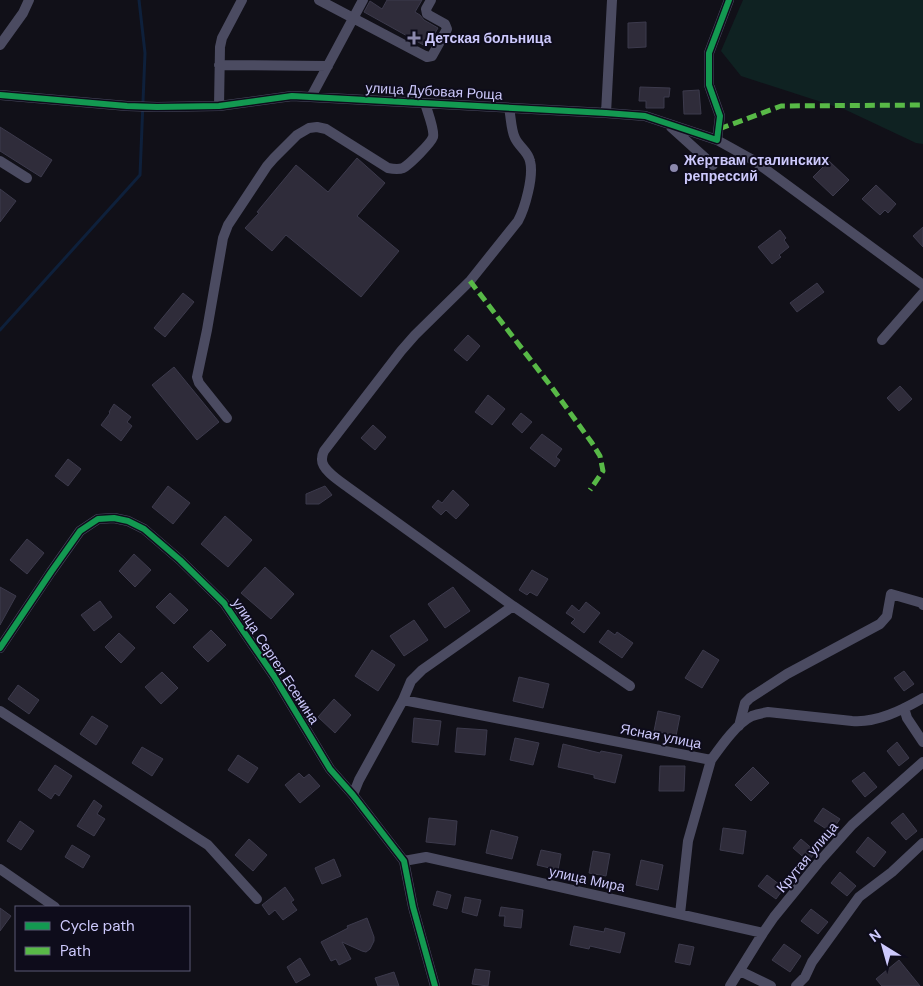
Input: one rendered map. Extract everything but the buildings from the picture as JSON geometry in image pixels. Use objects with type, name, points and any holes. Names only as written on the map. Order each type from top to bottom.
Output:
[{"type":"street","points":[[0,45],[23,13],[29,0]]},
{"type":"street","points":[[219,106],[220,47],[222,38],[242,0]]},
{"type":"street","points":[[319,0],[427,56],[432,56],[447,28],[445,24],[427,14],[426,9],[431,0]]},
{"type":"street","points":[[311,97],[363,0]]},
{"type":"street","points":[[606,113],[612,0]]},
{"type":"street","points":[[717,140],[720,116],[709,85],[709,54],[728,0]]},
{"type":"street","points":[[219,65],[328,66]]},
{"type":"street","name":"улица Дубовая Роща","points":[[0,95],[157,107],[219,106],[292,96],[645,116],[717,140],[753,160],[923,285]]},
{"type":"street","points":[[227,418],[197,378],[223,238],[228,225],[267,166],[296,135],[309,128],[326,129],[388,168],[404,167],[429,145],[433,138],[434,133],[425,103]]},
{"type":"street","points":[[509,108],[513,134],[530,160],[531,173],[523,211],[518,222],[470,281],[415,335],[324,451],[322,462],[330,473],[513,606],[630,686]]},
{"type":"street","points":[[668,124],[712,165]]},
{"type":"street","points":[[0,161],[27,178]]},
{"type":"street","points":[[882,340],[923,293]]},
{"type":"street","name":"улица Сергея Есенина","points":[[0,648],[80,531],[98,519],[114,518],[128,521],[144,529],[180,560],[224,603],[274,676],[330,768],[404,861],[413,907],[435,986]]},
{"type":"street","points":[[739,726],[745,703],[750,698],[787,674],[880,624],[886,616],[891,594],[922,603],[923,605]]},
{"type":"street","points":[[352,795],[403,700],[411,681],[422,670],[513,606]]},
{"type":"street","name":"Ясная улица","points":[[403,700],[711,760],[718,749],[739,726],[752,716],[768,712],[860,722],[879,718],[923,698]]},
{"type":"street","points":[[904,708],[906,718],[923,742]]},
{"type":"street","points":[[0,711],[208,845],[257,899]]},
{"type":"street","points":[[680,914],[688,841],[711,760]]},
{"type":"street","name":"Крутая улица","points":[[730,986],[763,932],[818,863],[852,824],[923,762]]},
{"type":"street","points":[[796,986],[858,897],[892,872],[923,843]]},
{"type":"street","name":"улица Мира","points":[[404,861],[426,857],[763,932]]},
{"type":"street","points":[[0,869],[54,906]]},
{"type":"street","points":[[740,971],[771,986]]},
{"type":"green space","points":[[743,0],[923,0],[923,144],[916,143],[846,110],[741,76],[721,51]]},
{"type":"waterway","points":[[0,330],[140,175],[145,53],[139,0]]},
{"type":"marked path","points":[[719,129],[781,106],[923,105]]},
{"type":"marked path","points":[[470,281],[553,389],[600,456],[603,471],[590,490]]},
{"type":"cycle path","points":[[0,95],[157,107],[219,106],[292,96],[606,113],[645,116],[717,140],[720,116],[709,85],[709,53],[729,0]]},
{"type":"cycle path","points":[[0,648],[80,531],[98,519],[114,518],[128,521],[144,529],[180,560],[224,603],[274,676],[330,769],[353,795],[404,861],[413,907],[435,986]]},
{"type":"place","name":"Детская больница","points":[[414,38]]},
{"type":"place","name":"Жертвам сталинских репрессий","points":[[674,168]]}]
